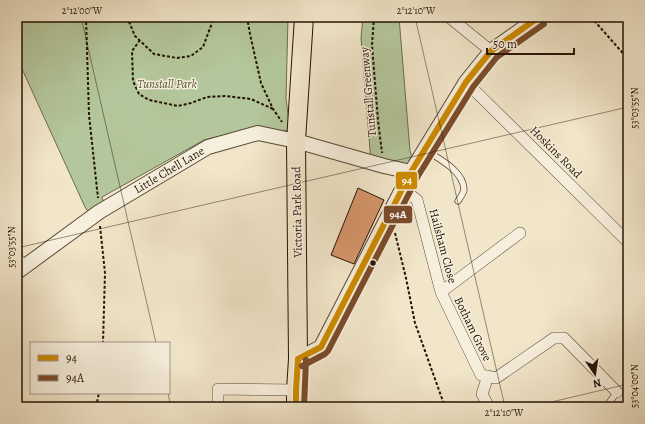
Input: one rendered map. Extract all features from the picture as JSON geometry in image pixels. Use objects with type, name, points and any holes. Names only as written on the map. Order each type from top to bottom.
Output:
[{"type":"main road","name":"Victoria Park Road","points":[[296,399],[298,359],[296,141],[304,17]]},
{"type":"street","points":[[449,17],[491,51]]},
{"type":"street","points":[[298,359],[321,347],[411,172],[466,82],[491,51],[539,17]]},
{"type":"street","name":"Hoskins Road","points":[[466,82],[628,242]]},
{"type":"street","name":"Little Chell Lane","points":[[19,265],[99,212],[208,146],[258,133],[296,141],[384,166],[411,172]]},
{"type":"street","name":"Hailsham Close","points":[[403,189],[417,200],[441,292],[520,233]]},
{"type":"street","name":"Botham Grove","points":[[441,292],[481,375],[496,378],[554,338],[564,338],[617,392]]},
{"type":"street","points":[[488,376],[482,394],[488,407]]},
{"type":"street","points":[[218,407],[218,389],[296,399]]},
{"type":"lane","points":[[425,149],[453,169],[461,179],[464,192],[458,202]]},
{"type":"lane","points":[[606,407],[617,392]]},
{"type":"path","points":[[86,17],[89,115],[105,273],[103,342]]},
{"type":"path","points":[[127,17],[135,36],[154,54],[177,58],[191,56],[203,47],[212,23],[212,17]]},
{"type":"path","points":[[247,17],[261,83],[273,109],[296,141]]},
{"type":"path","name":"Tunstall Greenway","points":[[374,17],[372,45],[378,120],[384,166]]},
{"type":"path","points":[[591,17],[628,59]]},
{"type":"path","points":[[140,40],[132,51],[133,81],[138,94],[149,100],[178,106],[207,97],[225,96],[251,99],[273,109]]},
{"type":"path","points":[[386,219],[391,222],[403,265],[415,323],[445,407]]},
{"type":"path","points":[[96,407],[98,394]]},
{"type":"green space","name":"Tunstall Park","points":[[17,17],[288,17],[286,99],[290,129],[285,131],[258,127],[204,140],[102,197],[105,208],[92,217],[85,207],[17,58]]},
{"type":"green space","points":[[363,17],[399,17],[410,151],[415,166],[371,162],[361,38]]},
{"type":"building","points":[[358,188],[384,200],[354,264],[331,255]]},
{"type":"transit line","name":"94","points":[[298,359],[321,347],[411,172],[466,82],[491,51],[539,17]]},
{"type":"transit line","name":"94A","points":[[302,366],[328,351],[418,176],[473,87],[497,57],[544,24]]},
{"type":"transit line","name":"94","points":[[296,407],[298,359]]},
{"type":"transit line","name":"94A","points":[[304,407],[306,360]]}]
